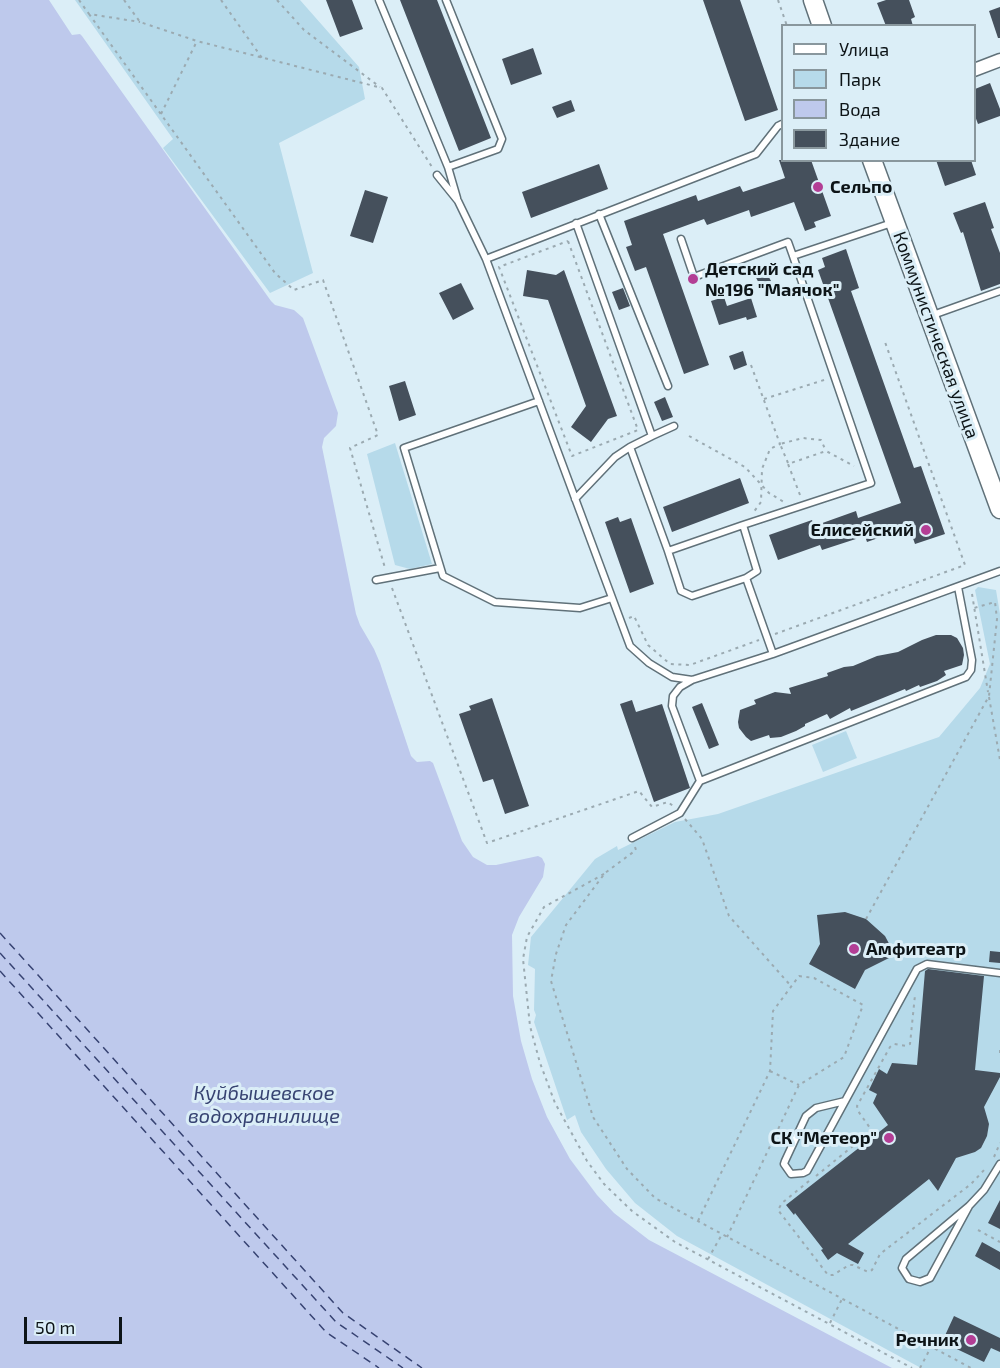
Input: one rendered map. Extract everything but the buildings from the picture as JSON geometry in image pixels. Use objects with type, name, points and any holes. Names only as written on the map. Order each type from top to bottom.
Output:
[{"type":"main road","points":[[813,0],[821,24]]},
{"type":"main road","name":"Коммунистическая улица","points":[[873,162],[1000,509]]},
{"type":"street","points":[[976,70],[1000,60]]},
{"type":"lane","points":[[379,0],[448,167],[458,201],[486,259],[630,646],[649,663],[672,677],[692,680]]},
{"type":"lane","points":[[446,0],[502,139],[498,148],[448,167]]},
{"type":"lane","points":[[486,259],[756,154],[781,125]]},
{"type":"lane","points":[[437,175],[458,201]]},
{"type":"lane","points":[[599,214],[668,386]]},
{"type":"lane","points":[[793,256],[894,222]]},
{"type":"lane","points":[[576,223],[652,436]]},
{"type":"lane","points":[[668,551],[871,483],[788,242],[694,277],[681,239]]},
{"type":"lane","points":[[929,316],[1000,291]]},
{"type":"lane","points":[[539,401],[404,448],[440,568],[443,576],[495,602],[580,608],[612,598]]},
{"type":"lane","points":[[575,499],[615,457],[630,447],[674,426]]},
{"type":"lane","points":[[630,447],[681,591],[692,596],[746,578],[757,571],[743,525]]},
{"type":"lane","points":[[376,580],[440,568]]},
{"type":"lane","points":[[700,781],[672,706],[673,696],[680,687],[692,680],[773,654],[1000,571]]},
{"type":"lane","points":[[746,578],[773,654]]},
{"type":"lane","points":[[632,838],[680,813],[700,781],[966,677],[971,670],[972,660],[958,586]]},
{"type":"lane","points":[[845,1101],[816,1108],[806,1116],[784,1164],[791,1174],[807,1171],[917,969],[927,964],[1000,973]]},
{"type":"lane","points":[[969,1206],[930,1278],[920,1282],[909,1279],[902,1268],[906,1259],[969,1206],[984,1190],[1000,1164]]},
{"type":"path","points":[[79,0],[275,273],[294,290],[323,280],[378,435],[350,448],[388,577],[487,843],[639,791],[652,807],[668,802],[702,839],[729,916],[791,986]]},
{"type":"path","points":[[124,0],[140,22]]},
{"type":"path","points":[[221,0],[262,58]]},
{"type":"path","points":[[278,0],[304,30],[382,88],[437,175]]},
{"type":"path","points":[[778,0],[787,24]]},
{"type":"path","points":[[89,14],[140,22],[197,41],[382,88]]},
{"type":"path","points":[[161,115],[197,41]]},
{"type":"path","points":[[568,241],[638,430],[572,456],[499,267],[568,241]]},
{"type":"path","points":[[620,620],[634,616],[648,645],[670,664],[690,664],[965,565],[885,342]]},
{"type":"path","points":[[751,365],[804,504]]},
{"type":"path","points":[[764,399],[834,376]]},
{"type":"path","points":[[689,436],[745,467],[769,493],[795,507]]},
{"type":"path","points":[[752,521],[753,511],[761,502],[762,469],[770,450],[780,444],[802,438],[821,440],[826,451],[867,473]]},
{"type":"path","points":[[788,464],[826,451]]},
{"type":"path","points":[[972,594],[1000,759]]},
{"type":"path","points":[[866,919],[989,696],[997,619],[995,602],[974,608]]},
{"type":"path","points":[[632,838],[636,850],[605,873],[544,907],[526,937],[523,959],[530,1026],[540,1064],[555,1103],[570,1132],[604,1184],[654,1228],[912,1368]]},
{"type":"path","points":[[605,873],[566,925],[556,954],[551,981],[593,1117],[627,1169],[655,1198],[971,1368]]},
{"type":"path","points":[[917,969],[910,1044],[906,1046],[894,1044],[890,1047],[857,1106],[870,1128],[869,1133],[782,1203],[779,1206],[780,1213],[828,1275],[833,1275],[849,1265],[868,1272],[872,1270],[880,1254],[971,1184],[989,1165],[1000,1143]]},
{"type":"path","points":[[698,1222],[770,1071],[773,1011],[799,976],[814,978],[863,1005],[844,1057],[799,1085],[727,1237]]},
{"type":"path","points":[[1000,1050],[1000,1057]]},
{"type":"path","points":[[770,1071],[799,1085]]},
{"type":"path","points":[[978,1230],[1000,1242]]},
{"type":"path","points":[[708,1259],[722,1234]]},
{"type":"path","points":[[830,1323],[842,1299]]},
{"type":"path","points":[[920,1368],[931,1347]]},
{"type":"green space","points":[[75,0],[300,0],[359,67],[365,99],[279,143],[313,273],[270,293],[163,148],[173,139]]},
{"type":"green space","points":[[395,443],[432,564],[410,569],[395,565],[367,454]]},
{"type":"green space","points":[[978,587],[996,590],[1000,614],[1000,1368],[921,1368],[677,1236],[635,1203],[606,1169],[581,1132],[575,1115],[567,1120],[534,1022],[536,1015],[534,1010],[535,969],[528,965],[531,937],[595,859],[617,846],[618,850],[675,822],[718,814],[939,737],[980,688],[990,664],[975,590]]},
{"type":"green space","points":[[846,731],[857,758],[823,772],[812,745]]},
{"type":"water","name":"Куйбышевское водохранилище","points":[[0,0],[49,0],[72,35],[82,36],[271,301],[275,305],[294,310],[303,318],[338,413],[336,426],[324,438],[322,447],[356,614],[380,663],[411,756],[417,762],[430,761],[433,763],[462,841],[473,857],[487,865],[496,865],[538,856],[545,864],[543,877],[519,917],[512,935],[513,996],[521,1041],[532,1079],[547,1117],[570,1159],[597,1195],[614,1213],[649,1240],[892,1368],[0,1368]]},
{"type":"ferry route","points":[[0,933],[343,1313],[422,1368]]},
{"type":"ferry route","points":[[0,953],[336,1322],[403,1368]]},
{"type":"ferry route","points":[[0,971],[326,1332],[379,1368]]},
{"type":"place","name":"Сельпо","points":[[818,187]]},
{"type":"place","name":"Детский сад №196 \"Маячок\"","points":[[693,279]]},
{"type":"place","name":"Елисейский","points":[[926,530]]},
{"type":"place","name":"Амфитеатр","points":[[854,949]]},
{"type":"place","name":"СК \"Метеор\"","points":[[889,1138]]},
{"type":"place","name":"Речник","points":[[971,1340]]}]
